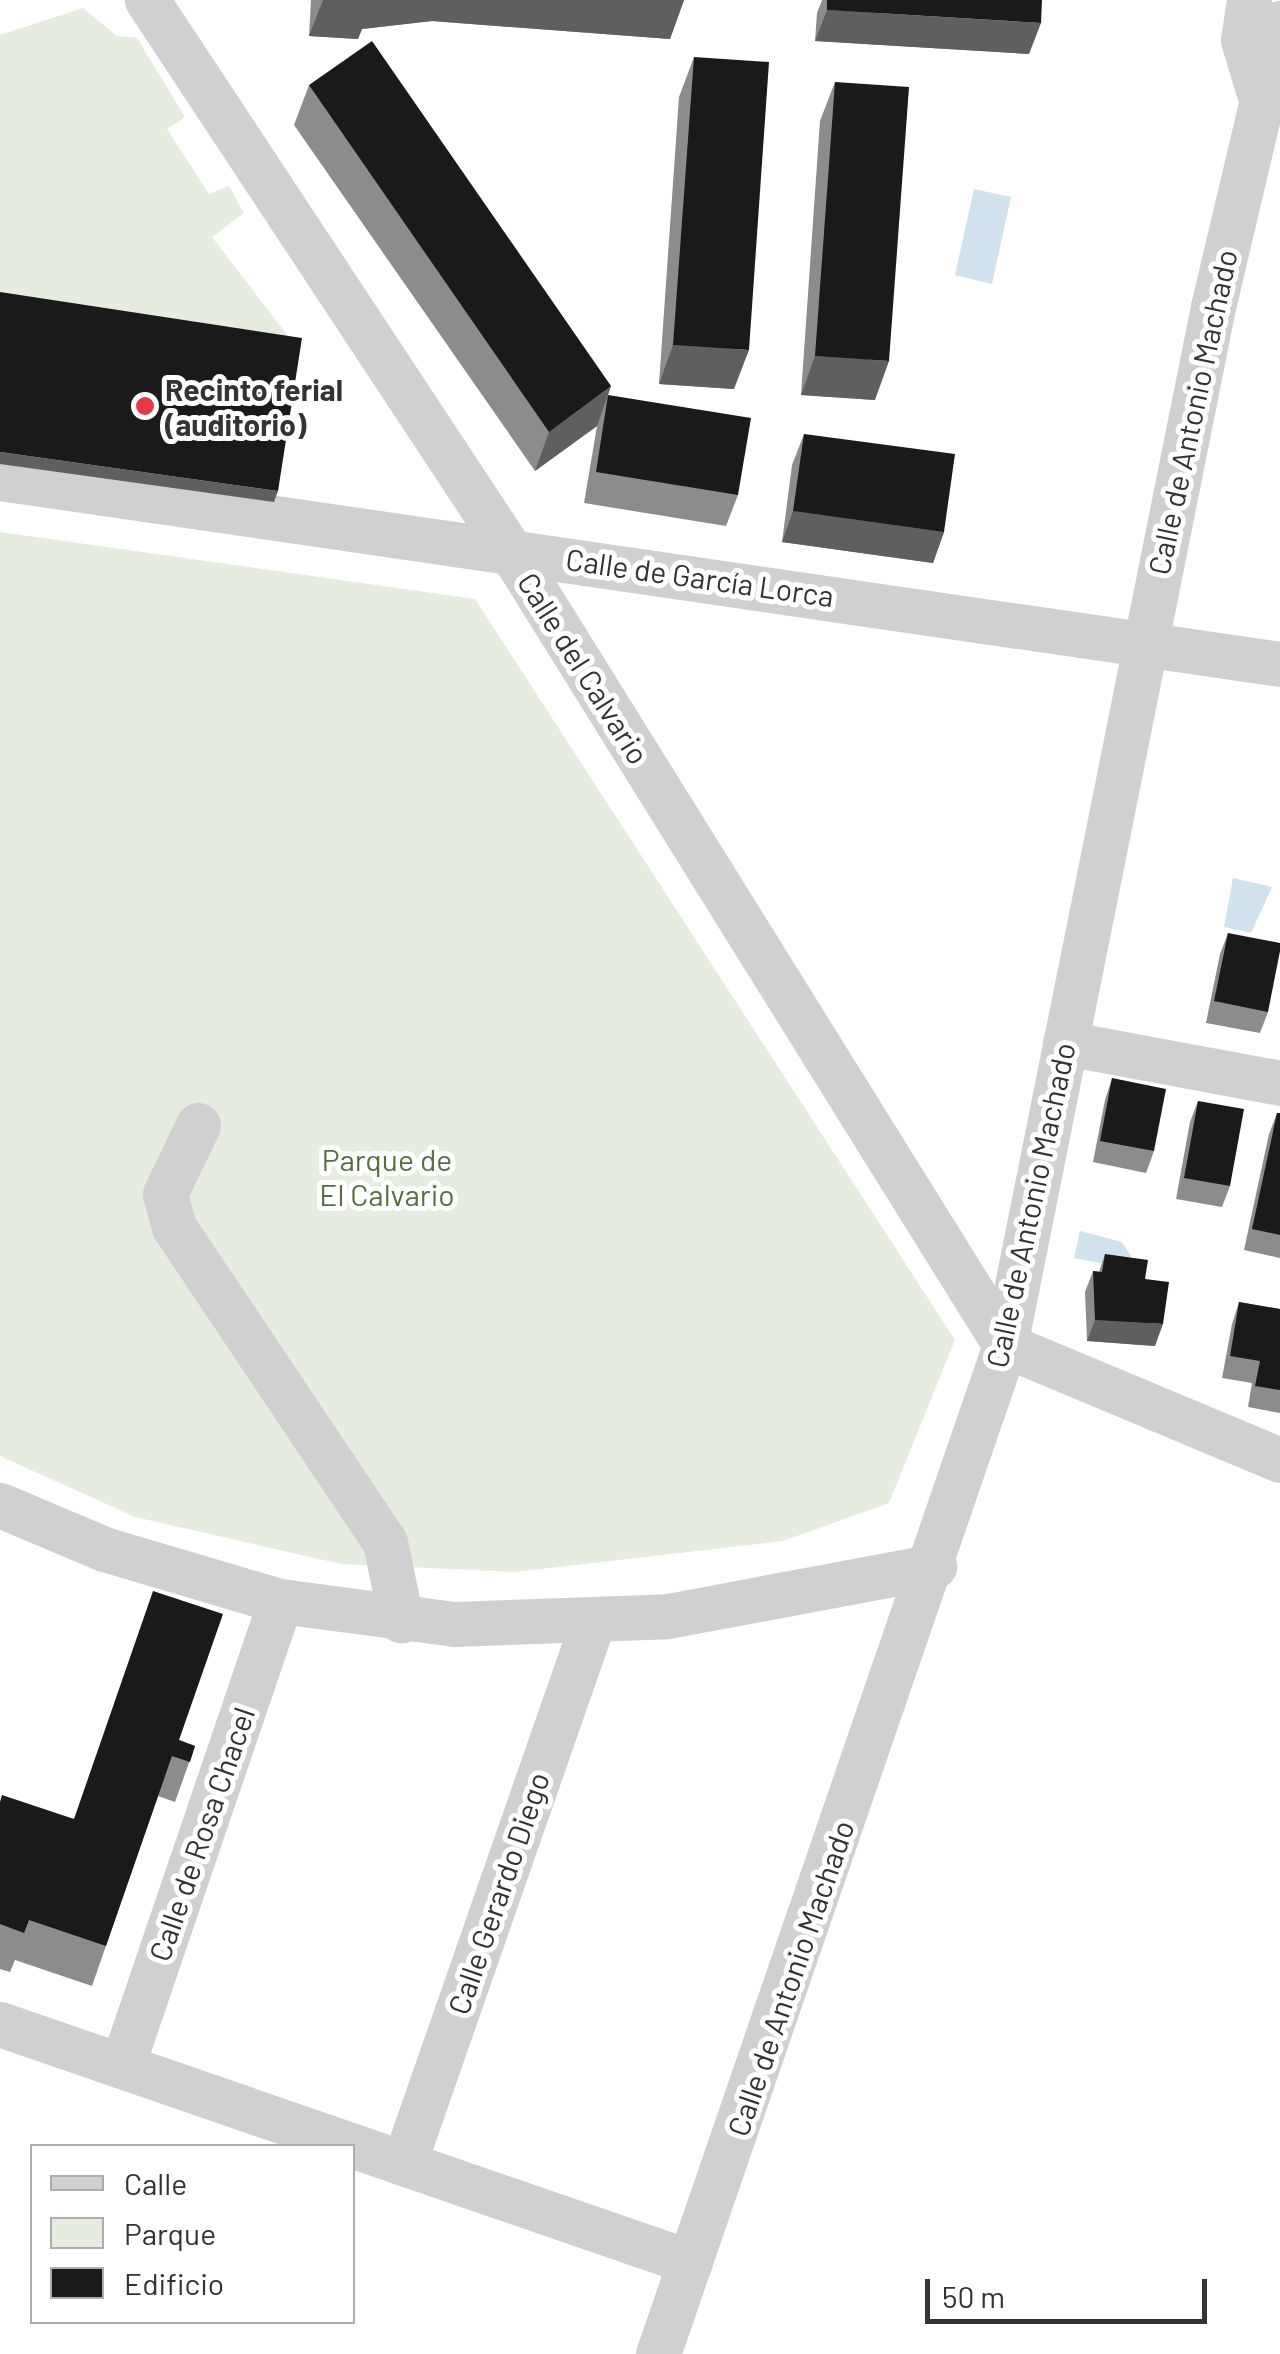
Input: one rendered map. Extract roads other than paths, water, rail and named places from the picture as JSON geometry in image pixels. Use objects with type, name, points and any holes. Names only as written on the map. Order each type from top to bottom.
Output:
[{"type":"street","name":"Calle del Calvario","points":[[147,0],[510,550],[1005,1345]]},
{"type":"street","points":[[1249,0],[1244,40],[1260,97]]},
{"type":"street","name":"Calle de Antonio Machado","points":[[658,2354],[934,1566],[1005,1345],[1144,639],[1260,97],[1280,23]]},
{"type":"street","name":"Calle de García Lorca","points":[[0,478],[1144,639],[1280,664]]},
{"type":"street","points":[[1064,1043],[1280,1084]]},
{"type":"street","points":[[198,1125],[165,1194],[174,1227],[385,1542],[401,1620]]},
{"type":"street","points":[[1005,1345],[1280,1460]]},
{"type":"street","points":[[0,1505],[104,1550],[280,1601],[401,1620],[592,1624],[756,1606],[934,1566]]},
{"type":"street","name":"Calle de Rosa Chacel","points":[[122,2066],[280,1601]]},
{"type":"street","name":"Calle Gerardo Diego","points":[[404,2163],[592,1624]]},
{"type":"street","points":[[0,2024],[349,2144]]},
{"type":"street","points":[[355,2146],[690,2262]]},
{"type":"water","points":[[974,189],[1011,197],[992,284],[955,275]]},
{"type":"water","points":[[1233,878],[1272,887],[1251,933],[1224,927]]},
{"type":"water","points":[[1080,1231],[1122,1242],[1131,1256],[1120,1267],[1074,1258]]},
{"type":"place","name":"Recinto ferial (auditorio)","points":[[145,406]]},
{"type":"park label","name":"Parque de El Calvario","points":[[387,1176]]}]
